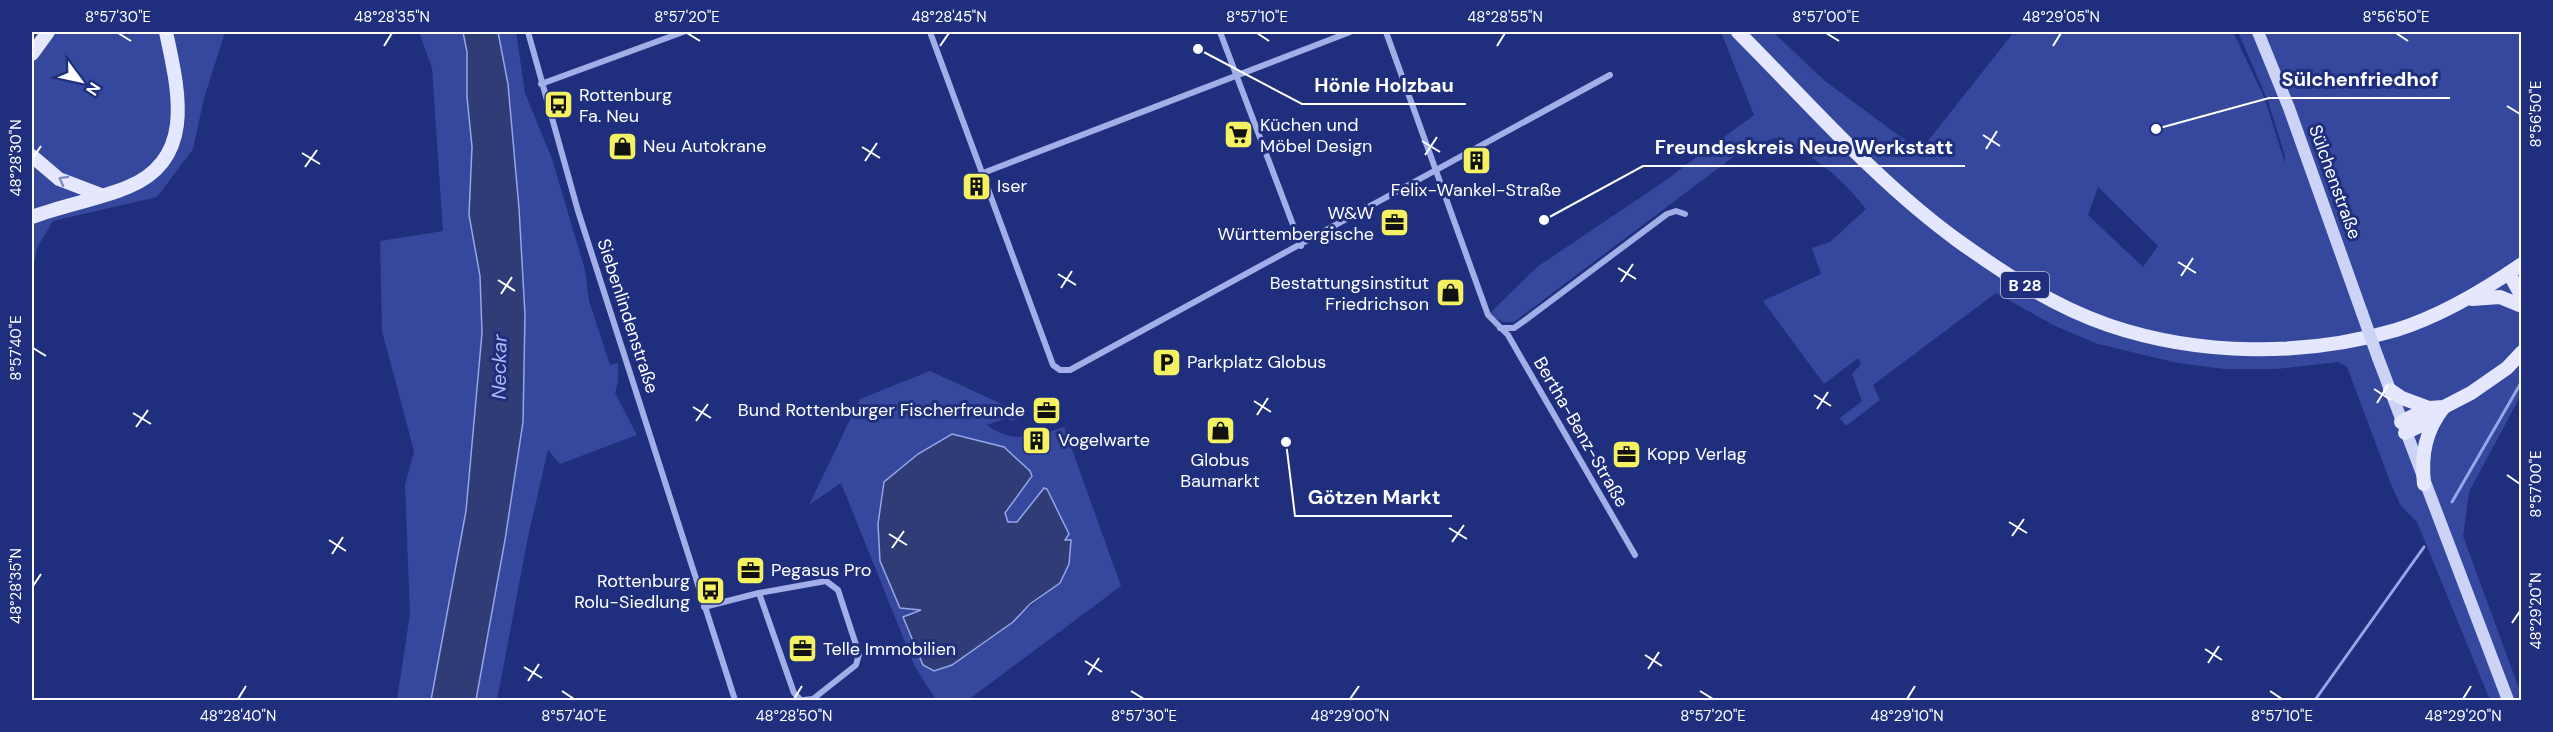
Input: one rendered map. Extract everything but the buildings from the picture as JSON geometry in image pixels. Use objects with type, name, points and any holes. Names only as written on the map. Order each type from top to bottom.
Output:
[{"type":"main road","points":[[32,54],[48,32]]},
{"type":"main road","points":[[32,218],[126,188],[150,176],[170,150],[178,127],[179,108],[166,32]]},
{"type":"main road","name":"B 28","points":[[1738,32],[1866,160],[1956,239],[2034,290],[2107,324],[2192,344],[2244,349],[2290,348],[2396,330],[2464,300],[2522,264]]},
{"type":"main road","name":"Sülchenstraße","points":[[2258,32],[2309,163],[2424,484],[2508,700]]},
{"type":"main road","points":[[32,156],[59,179],[101,195]]},
{"type":"main road","points":[[2509,273],[2522,297]]},
{"type":"main road","points":[[2464,300],[2500,297],[2522,306]]},
{"type":"main road","points":[[2403,427],[2432,414],[2489,382],[2522,352]]},
{"type":"main road","points":[[2390,390],[2432,414]]},
{"type":"main road","points":[[2424,484],[2424,447],[2432,414]]},
{"type":"street","name":"Siebenlindenstraße","points":[[528,32],[578,211],[735,700]]},
{"type":"street","points":[[541,84],[684,32]]},
{"type":"street","points":[[930,32],[1053,365],[1060,370],[1070,370],[1301,246],[1610,75]]},
{"type":"street","points":[[1220,32],[1301,246]]},
{"type":"street","points":[[983,173],[1350,32]]},
{"type":"street","points":[[1386,32],[1438,170]]},
{"type":"street","name":"Bertha-Benz-Straße","points":[[1438,170],[1488,315],[1517,350],[1635,555]]},
{"type":"street","points":[[1498,327],[1505,330],[1514,328],[1667,214],[1676,211],[1685,214]]},
{"type":"street","points":[[704,607],[759,592],[825,580],[837,590],[859,654],[856,665],[813,699],[803,700],[794,693],[759,592]]},
{"type":"shaded area","points":[[32,32],[225,32],[204,98],[193,149],[157,197],[53,221],[37,248],[32,275]]},
{"type":"shaded area","points":[[419,32],[463,32],[467,52],[467,97],[472,147],[469,215],[480,276],[482,333],[466,511],[431,700],[397,700],[410,614],[405,485],[414,451],[382,331],[380,241],[443,231],[432,68]]},
{"type":"shaded area","points":[[498,32],[516,32],[525,93],[552,159],[585,270],[589,301],[610,365],[618,363],[615,393],[637,435],[560,464],[548,450],[528,537],[497,700],[476,700],[505,540],[523,422],[523,286],[519,208],[508,84]]},
{"type":"shaded area","points":[[1721,32],[1773,32],[1825,81],[1920,151],[2014,32],[2233,32],[2264,97],[2285,163],[2285,156],[2268,101],[2238,32],[2521,32],[2521,395],[2469,492],[2463,536],[2521,694],[2521,700],[2490,700],[2417,522],[2401,506],[2347,367],[2338,362],[2277,369],[2224,369],[2178,363],[2098,344],[2053,325],[1996,293],[1873,385],[1880,400],[1846,426],[1840,418],[1862,401],[1852,374],[1861,364],[1858,358],[1824,384],[1763,301],[1821,274],[1812,248],[1830,242],[1866,209],[1847,187],[1814,159],[1775,138],[1745,148],[1514,322],[1503,322],[1488,315],[1537,267],[1659,185],[1754,115]],"holes":[[[2098,187],[2158,246],[2143,267],[2088,215]]]},
{"type":"shaded area","points":[[930,371],[1019,412],[1023,417],[1011,421],[1007,418],[987,425],[996,431],[1015,437],[1025,437],[1064,427],[1121,586],[968,700],[936,700],[915,667],[841,483],[809,505],[860,399]],"holes":[[[952,434],[1004,447],[1030,471],[1032,476],[1005,514],[1008,522],[1017,523],[1044,488],[1047,489],[1069,534],[1065,540],[1070,540],[1060,583],[1000,632],[952,664],[934,671],[903,617],[921,610],[915,608]]]},
{"type":"water","name":"Neckar","points":[[463,32],[498,32],[508,84],[519,208],[525,315],[523,422],[505,540],[476,700],[431,700],[466,511],[482,333],[480,276],[469,215],[472,147],[467,97],[467,52]]},
{"type":"water","points":[[952,434],[1004,447],[1030,471],[1032,476],[1005,513],[1008,522],[1017,522],[1044,488],[1047,489],[1069,534],[1065,540],[1071,540],[1069,564],[1060,583],[1030,604],[1013,622],[952,665],[934,671],[923,665],[903,617],[921,610],[900,608],[880,561],[878,524],[884,482],[918,454]]},
{"type":"waterway","points":[[2452,502],[2522,381]]},
{"type":"waterway","points":[[2315,700],[2424,547]]},
{"type":"place","name":"Hönle Holzbau","points":[[1198,49]]},
{"type":"place","name":"Rottenburg Fa. Neu","points":[[558,105]]},
{"type":"place","name":"Sülchenfriedhof","points":[[2156,129]]},
{"type":"place","name":"Küchen und Möbel Design","points":[[1239,135]]},
{"type":"place","name":"Neu Autokrane","points":[[622,146]]},
{"type":"place","name":"Felix-Wankel-Straße","points":[[1476,161]]},
{"type":"place","name":"Iser","points":[[976,186]]},
{"type":"place","name":"Freundeskreis Neue Werkstatt","points":[[1544,220]]},
{"type":"place","name":"W&W Württembergische","points":[[1395,223]]},
{"type":"place","name":"Bestattungsinstitut Friedrichson","points":[[1450,293]]},
{"type":"place","name":"Parkplatz Globus","points":[[1166,362]]},
{"type":"place","name":"Bund Rottenburger Fischerfreunde","points":[[1046,410]]},
{"type":"place","name":"Globus Baumarkt","points":[[1220,431]]},
{"type":"place","name":"Vogelwarte","points":[[1037,440]]},
{"type":"place","name":"Götzen Markt","points":[[1286,442]]},
{"type":"place","name":"Kopp Verlag","points":[[1626,454]]},
{"type":"place","name":"Pegasus Pro","points":[[750,570]]},
{"type":"place","name":"Rottenburg Rolu-Siedlung","points":[[711,591]]},
{"type":"place","name":"Telle Immobilien","points":[[802,649]]}]
